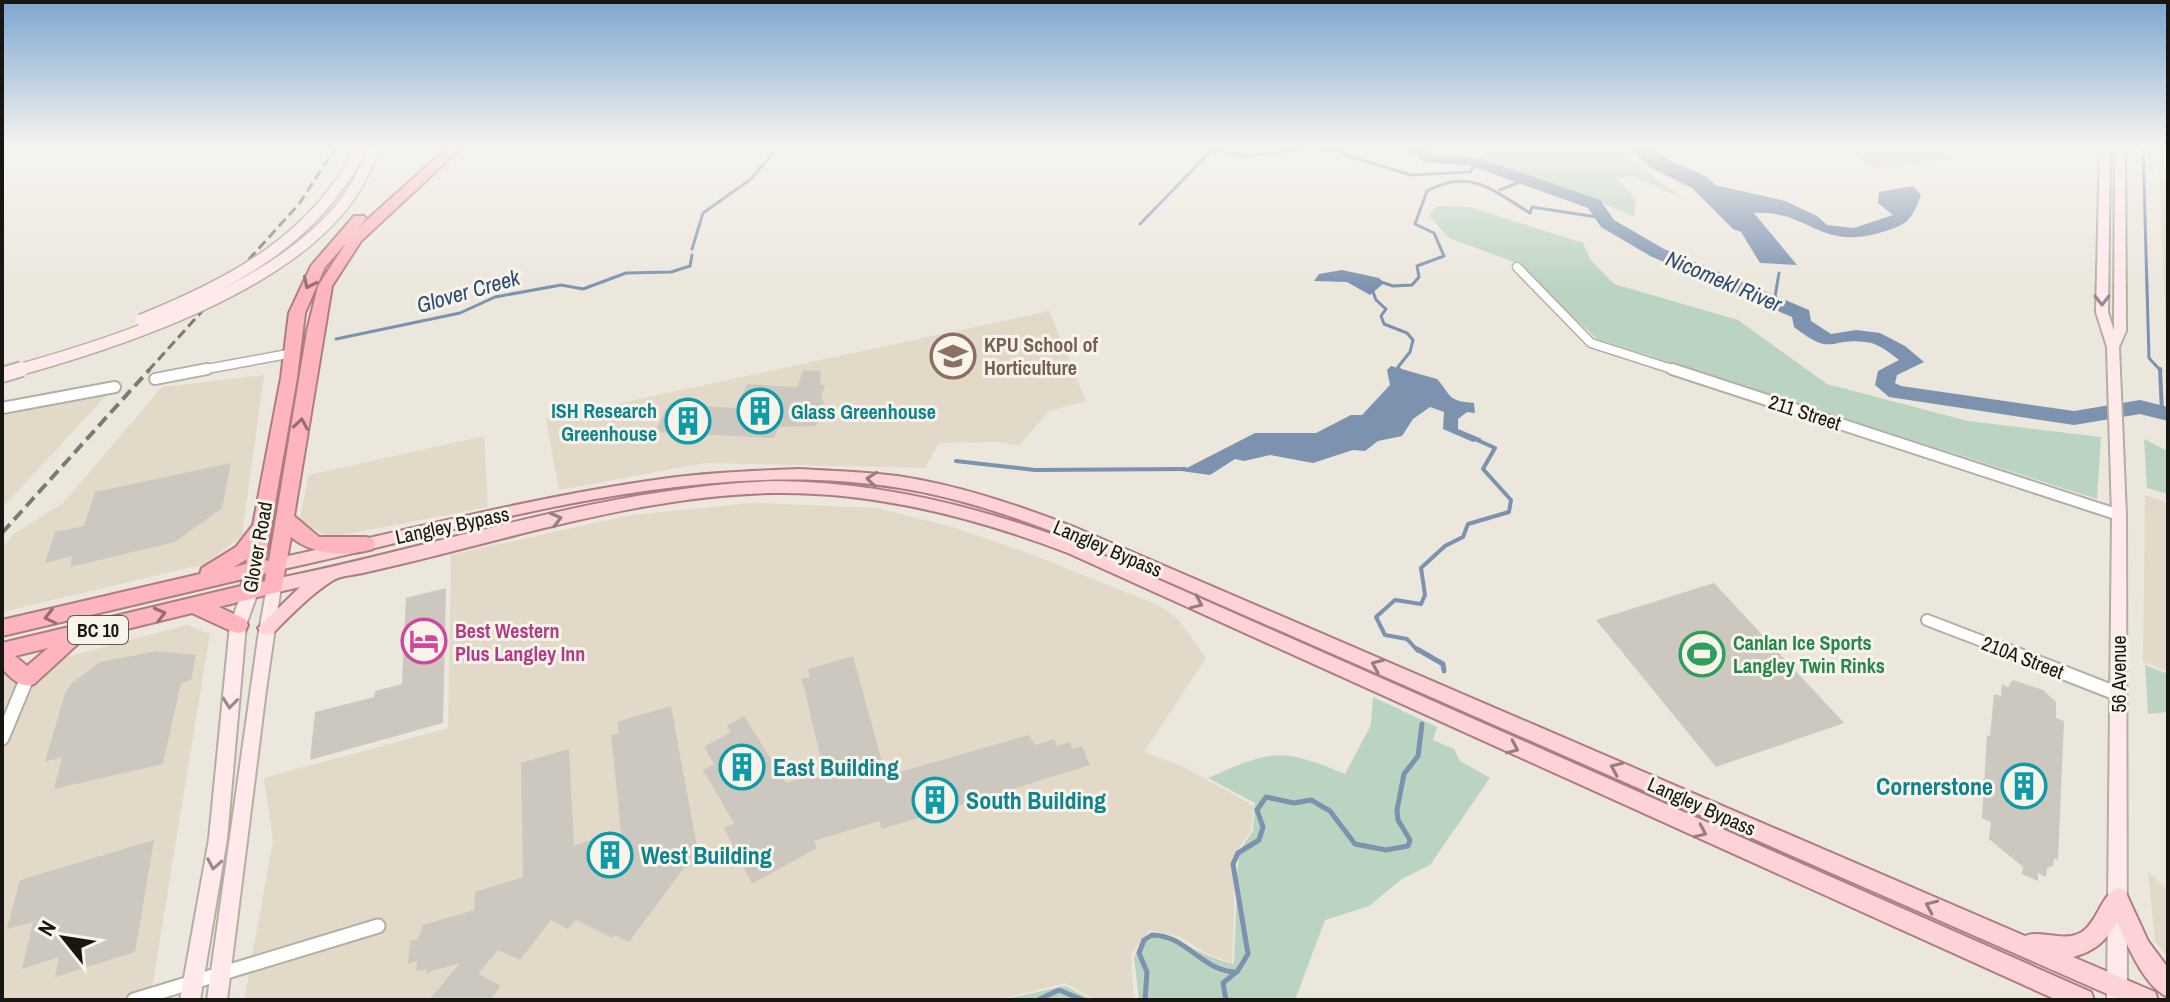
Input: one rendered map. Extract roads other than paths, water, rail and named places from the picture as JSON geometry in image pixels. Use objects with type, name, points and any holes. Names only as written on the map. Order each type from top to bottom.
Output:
[{"type":"highway","name":"Glover Road","points":[[250,592],[293,353],[297,313],[318,266],[349,229],[388,194]]},
{"type":"highway","name":"Glover Road","points":[[274,586],[325,286],[356,238],[405,194]]},
{"type":"highway","points":[[287,520],[305,542],[324,546],[366,544]]},
{"type":"highway","points":[[180,587],[232,561],[252,541],[261,524]]},
{"type":"highway","name":"Langley Bypass","points":[[2,628],[279,564]]},
{"type":"highway","name":"Langley Bypass","points":[[2,654],[274,586]]},
{"type":"highway","points":[[194,606],[221,615],[238,625]]},
{"type":"highway","points":[[2,654],[27,678],[77,635]]},
{"type":"main road","points":[[2,365],[151,317],[239,273],[296,234],[336,194]]},
{"type":"main road","points":[[2,375],[99,346],[163,322],[244,281],[279,260],[339,210],[351,194]]},
{"type":"main road","name":"56 Avenue","points":[[2104,194],[2102,312],[2113,347],[2119,515],[2117,994]]},
{"type":"main road","name":"56 Avenue","points":[[2113,347],[2120,331],[2120,194]]},
{"type":"main road","points":[[2103,251],[2121,260]]},
{"type":"main road","name":"Langley Bypass","points":[[279,564],[554,503],[706,478],[822,475],[878,479],[943,491],[990,503],[1078,535],[2003,937],[2117,994],[2147,1000]]},
{"type":"main road","name":"Langley Bypass","points":[[274,586],[612,506],[700,494],[786,487],[900,497],[948,506],[995,519],[1074,549],[2083,1000]]},
{"type":"main road","points":[[267,628],[308,589],[344,570]]},
{"type":"main road","name":"Glover Road","points":[[217,1000],[274,586]]},
{"type":"main road","name":"Glover Road","points":[[192,991],[223,800],[238,625],[250,592]]},
{"type":"main road","points":[[2003,937],[2034,945],[2077,947],[2092,942],[2103,930],[2118,898]]},
{"type":"main road","points":[[2118,898],[2140,949],[2168,986]]},
{"type":"main road","points":[[1999,963],[2052,1000]]},
{"type":"street","name":"211 Street","points":[[1517,267],[1591,343],[2119,515]]},
{"type":"street","points":[[155,379],[293,353]]},
{"type":"street","points":[[2,408],[115,387]]},
{"type":"street","name":"210A Street","points":[[1927,620],[2118,694]]},
{"type":"street","points":[[2,738],[27,678]]},
{"type":"street","points":[[134,1000],[192,991],[221,974],[378,926]]},
{"type":"water","points":[[1698,194],[1753,194],[1785,201],[1817,216],[1827,225],[1854,228],[1893,215],[1878,203],[1879,194],[1921,195],[1911,217],[1902,225],[1858,237],[1841,237],[1788,217],[1754,213],[1797,265],[1760,263],[1741,232],[1733,229]]},
{"type":"water","points":[[1342,270],[1379,278],[1384,283],[1370,295],[1347,282],[1314,281],[1319,274]]},
{"type":"water","points":[[1391,366],[1437,379],[1454,399],[1474,403],[1475,413],[1467,412],[1458,419],[1458,429],[1482,439],[1473,442],[1443,429],[1444,412],[1430,407],[1413,419],[1402,436],[1378,441],[1365,451],[1353,450],[1313,463],[1270,455],[1244,461],[1235,459],[1210,475],[1181,471],[1255,433],[1316,433],[1351,415],[1362,415],[1390,385],[1387,370]]},
{"type":"waterway","name":"Glover Creek","points":[[692,249],[703,213],[730,194]]},
{"type":"waterway","points":[[1140,224],[1169,194]]},
{"type":"waterway","points":[[1381,282],[1393,286],[1412,285],[1419,277],[1417,266],[1444,256],[1434,233],[1415,224],[1426,194]]},
{"type":"waterway","points":[[1498,194],[1530,213],[1532,207],[1603,218]]},
{"type":"waterway","name":"Nicomekl River","points":[[1565,194],[1594,204],[1600,208],[1607,223],[1658,253],[1802,314],[1801,323],[1823,338],[1836,340],[1868,336],[1892,346],[1914,362],[1888,371],[1885,385],[1896,392],[2074,418],[2140,407],[2168,414]]},
{"type":"waterway","points":[[2144,194],[2149,358],[2160,370]]},
{"type":"waterway","name":"Glover Creek","points":[[336,339],[460,313],[495,297],[561,285],[583,289],[626,273],[671,272],[690,266],[692,255]]},
{"type":"waterway","points":[[1774,303],[1779,273]]},
{"type":"waterway","points":[[1372,289],[1376,300],[1386,309],[1381,316],[1384,324],[1407,333],[1413,340],[1410,352],[1398,367],[1401,371]]},
{"type":"waterway","points":[[2160,370],[2162,412]]},
{"type":"waterway","points":[[1418,651],[1407,639],[1385,635],[1376,617],[1395,600],[1421,604],[1425,595],[1421,568],[1445,546],[1463,537],[1468,524],[1509,512],[1511,500],[1483,469],[1495,448],[1475,439]]},
{"type":"waterway","points":[[956,461],[1035,470],[1185,469]]},
{"type":"waterway","points":[[1417,649],[1443,664],[1444,671]]},
{"type":"waterway","points":[[1145,1000],[1147,972],[1139,953],[1144,940],[1152,935],[1175,941],[1225,970],[1237,972],[1248,954],[1233,864],[1238,853],[1259,840],[1263,827],[1257,810],[1266,797],[1294,803],[1311,800],[1330,811],[1355,844],[1386,850],[1408,846],[1410,840],[1398,820],[1397,810],[1404,774],[1418,756],[1422,724]]},
{"type":"waterway","points":[[1226,1000],[1223,983],[1235,973]]},
{"type":"waterway","points":[[1038,1000],[1059,990],[1083,1000]]},
{"type":"railway","points":[[148,371],[306,194]]},
{"type":"railway","points":[[2,533],[150,369]]},
{"type":"place","name":"KPU School of Horticulture","points":[[953,356]]},
{"type":"place","name":"Glass Greenhouse","points":[[760,411]]},
{"type":"place","name":"ISH Research Greenhouse","points":[[688,421]]},
{"type":"place","name":"Best Western Plus Langley Inn","points":[[424,641]]},
{"type":"place","name":"Canlan Ice Sports Langley Twin Rinks","points":[[1702,654]]},
{"type":"place","name":"East Building","points":[[742,767]]},
{"type":"place","name":"Cornerstone","points":[[2024,786]]},
{"type":"place","name":"South Building","points":[[935,800]]},
{"type":"place","name":"West Building","points":[[610,855]]}]
